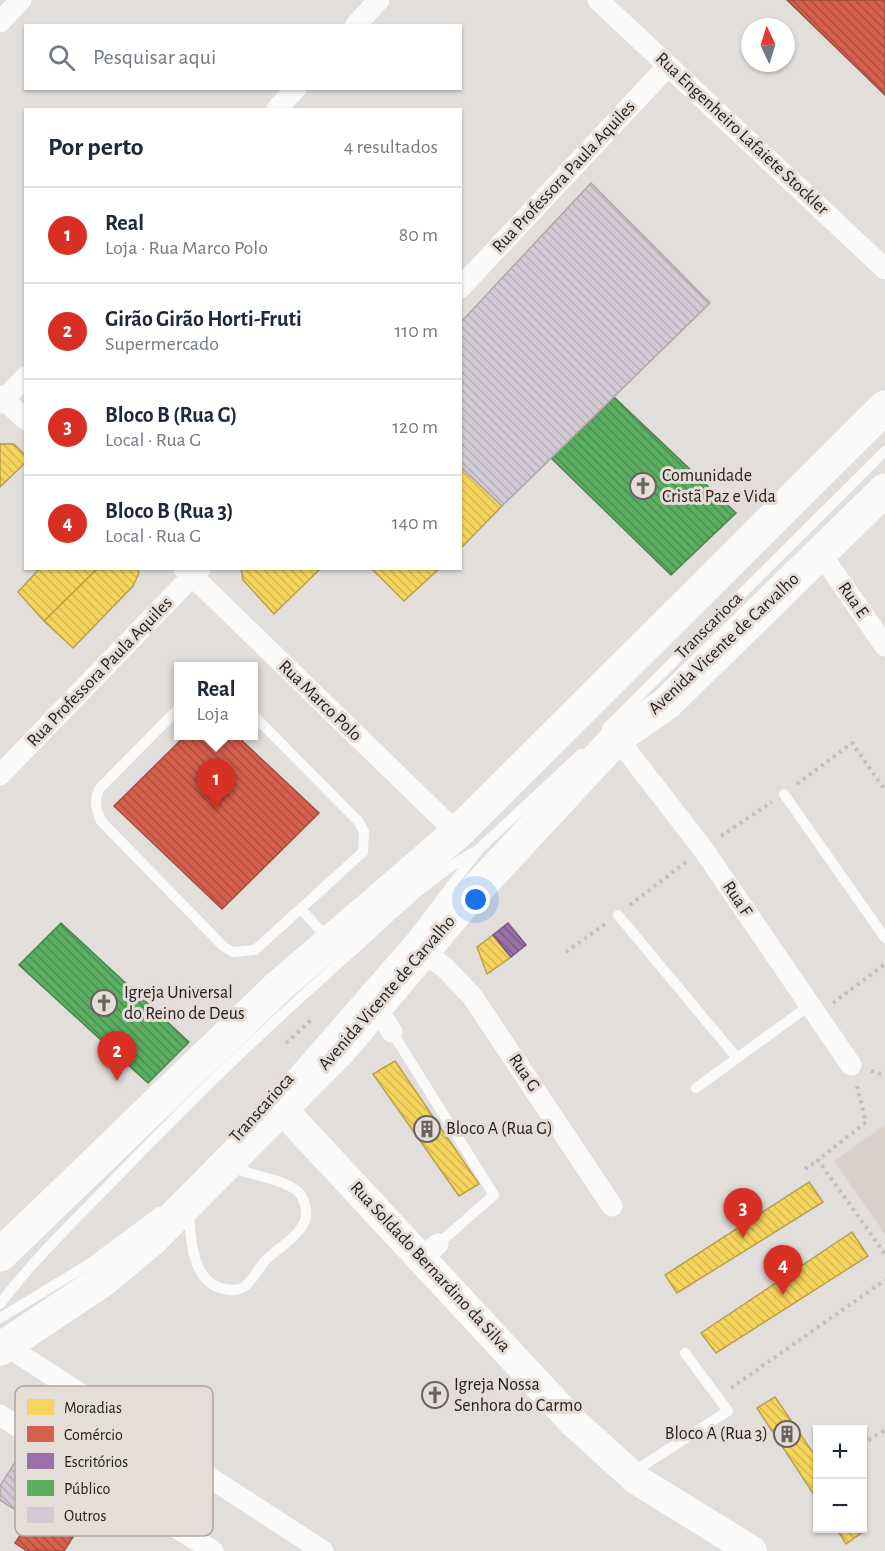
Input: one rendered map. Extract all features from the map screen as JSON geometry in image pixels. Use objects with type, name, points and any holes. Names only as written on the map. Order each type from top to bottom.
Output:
[{"type":"main road","points":[[0,1255],[278,987],[330,941],[468,841],[885,407]]},
{"type":"main road","name":"Avenida Vicente de Carvalho","points":[[2,1338],[102,1281],[151,1240],[177,1204],[227,1165],[280,1100],[341,1049],[384,1020],[423,951],[606,739],[666,704],[885,490]]},
{"type":"street","points":[[0,22],[21,0]]},
{"type":"street","points":[[357,24],[379,0]]},
{"type":"street","name":"Rua Engenheiro Lafaiete Stockler","points":[[598,0],[885,268]]},
{"type":"street","name":"Rua Professora Paula Aquiles","points":[[462,286],[668,66]]},
{"type":"street","points":[[278,108],[294,90]]},
{"type":"street","points":[[24,379],[1,400],[24,418]]},
{"type":"street","name":"Rua E","points":[[821,554],[885,646]]},
{"type":"street","name":"Rua Professora Paula Aquiles","points":[[0,775],[192,571]]},
{"type":"street","name":"Rua Marco Polo","points":[[192,571],[468,841]]},
{"type":"street","name":"Rua F","points":[[606,739],[703,849],[851,1065]]},
{"type":"street","name":"Rua G","points":[[423,951],[445,968],[472,996],[612,1206]]},
{"type":"street","name":"Rua Soldado Bernardino da Silva","points":[[280,1100],[430,1251],[574,1423],[630,1474],[752,1551]]},
{"type":"street","points":[[2,1338],[74,1386]]},
{"type":"street","points":[[0,1415],[15,1425]]},
{"type":"street","points":[[213,1478],[323,1551]]},
{"type":"street","points":[[190,1536],[213,1551]]},
{"type":"lane","name":"Transcarioca","points":[[606,739],[885,451]]},
{"type":"lane","points":[[174,713],[99,789],[95,798],[96,810],[101,821],[224,947],[233,952],[255,950],[363,852],[364,832],[359,822],[258,720]]},
{"type":"lane","name":"Transcarioca","points":[[0,1304],[23,1274],[68,1225],[190,1101],[295,1002],[428,885],[468,841],[586,748]]},
{"type":"lane","points":[[784,794],[885,938]]},
{"type":"lane","name":"Transcarioca","points":[[280,1100],[413,936],[468,841]]},
{"type":"lane","points":[[301,909],[330,941]]},
{"type":"lane","points":[[618,915],[737,1058]]},
{"type":"lane","points":[[696,1089],[737,1058],[813,1011]]},
{"type":"lane","points":[[384,1020],[494,1195],[430,1251]]},
{"type":"lane","points":[[177,1204],[193,1251],[207,1280],[217,1287],[230,1290],[243,1287],[264,1261],[304,1224],[306,1211],[301,1195],[287,1184],[246,1174],[227,1165]]},
{"type":"lane","points":[[630,1474],[728,1411],[685,1353]]},
{"type":"path","points":[[852,743],[885,790]]},
{"type":"path","points":[[813,1011],[885,964]]},
{"type":"path","points":[[286,1043],[311,1020]]},
{"type":"path","points":[[805,1169],[866,1122],[851,1065]]},
{"type":"path","points":[[818,1160],[885,1254]]},
{"type":"path","points":[[717,1397],[885,1280]]},
{"type":"path","points":[[867,1441],[885,1430]]},
{"type":"shaded area","points":[[885,1125],[885,1234],[834,1161]]},
{"type":"building: Moradias","points":[[0,444],[14,444],[24,454],[24,464],[0,487]]},
{"type":"building: Moradias","points":[[462,468],[502,506],[462,547]]},
{"type":"building: Moradias","points":[[38,570],[96,570],[44,621],[18,592]]},
{"type":"building: Moradias","points":[[96,570],[138,570],[139,573],[133,586],[73,648],[44,621]]},
{"type":"building: Moradias","points":[[241,570],[319,570],[274,614],[243,580]]},
{"type":"building: Moradias","points":[[373,570],[438,570],[404,601]]},
{"type":"building: Moradias","points":[[493,935],[511,957],[487,974],[477,947]]},
{"type":"building: Moradias","name":"Bloco A (Rua G)","points":[[395,1061],[479,1184],[459,1196],[373,1074]]},
{"type":"building: Moradias","points":[[809,1182],[823,1202],[677,1293],[665,1275]]},
{"type":"building: Moradias","points":[[852,1232],[868,1256],[716,1353],[701,1333]]},
{"type":"building: Moradias","name":"Bloco A (Rua 3)","points":[[775,1397],[813,1453],[813,1493],[757,1408]]},
{"type":"building: Moradias","points":[[839,1533],[861,1533],[846,1544]]},
{"type":"building: Comércio","points":[[787,0],[885,0],[885,95]]},
{"type":"building: Comércio","points":[[181,740],[241,740],[319,813],[222,909],[114,806]]},
{"type":"building: Comércio","points":[[20,1536],[74,1536],[64,1551],[27,1551],[15,1543]]},
{"type":"building: Escritórios","points":[[508,923],[526,945],[511,957],[493,935]]},
{"type":"building: Público","name":"Comunidade Cristã Paz e Vida","points":[[614,397],[736,513],[671,575],[551,458]]},
{"type":"building: Público","name":"Igreja Universal do Reino de Deus","points":[[61,923],[189,1042],[148,1083],[19,965]]},
{"type":"building: Outros","points":[[591,183],[710,303],[502,506],[462,468],[462,321]]},
{"type":"building: Outros","points":[[15,1462],[15,1510],[0,1500],[0,1486]]},
{"type":"place","name":"Comunidade Cristã Paz e Vida","points":[[643,486]]},
{"type":"place","name":"Real","points":[[216,809]]},
{"type":"place","name":"Igreja Universal do Reino de Deus","points":[[104,1003]]},
{"type":"place","name":"Girão Girão Horti-Fruti","points":[[117,1081]]},
{"type":"place","name":"Bloco A (Rua G)","points":[[427,1129]]},
{"type":"place","name":"Bloco B (Rua G)","points":[[743,1238]]},
{"type":"place","name":"Bloco B (Rua 3)","points":[[783,1295]]},
{"type":"place","name":"Igreja Nossa Senhora do Carmo","points":[[435,1395]]},
{"type":"place","name":"Bloco A (Rua 3)","points":[[787,1434]]}]
